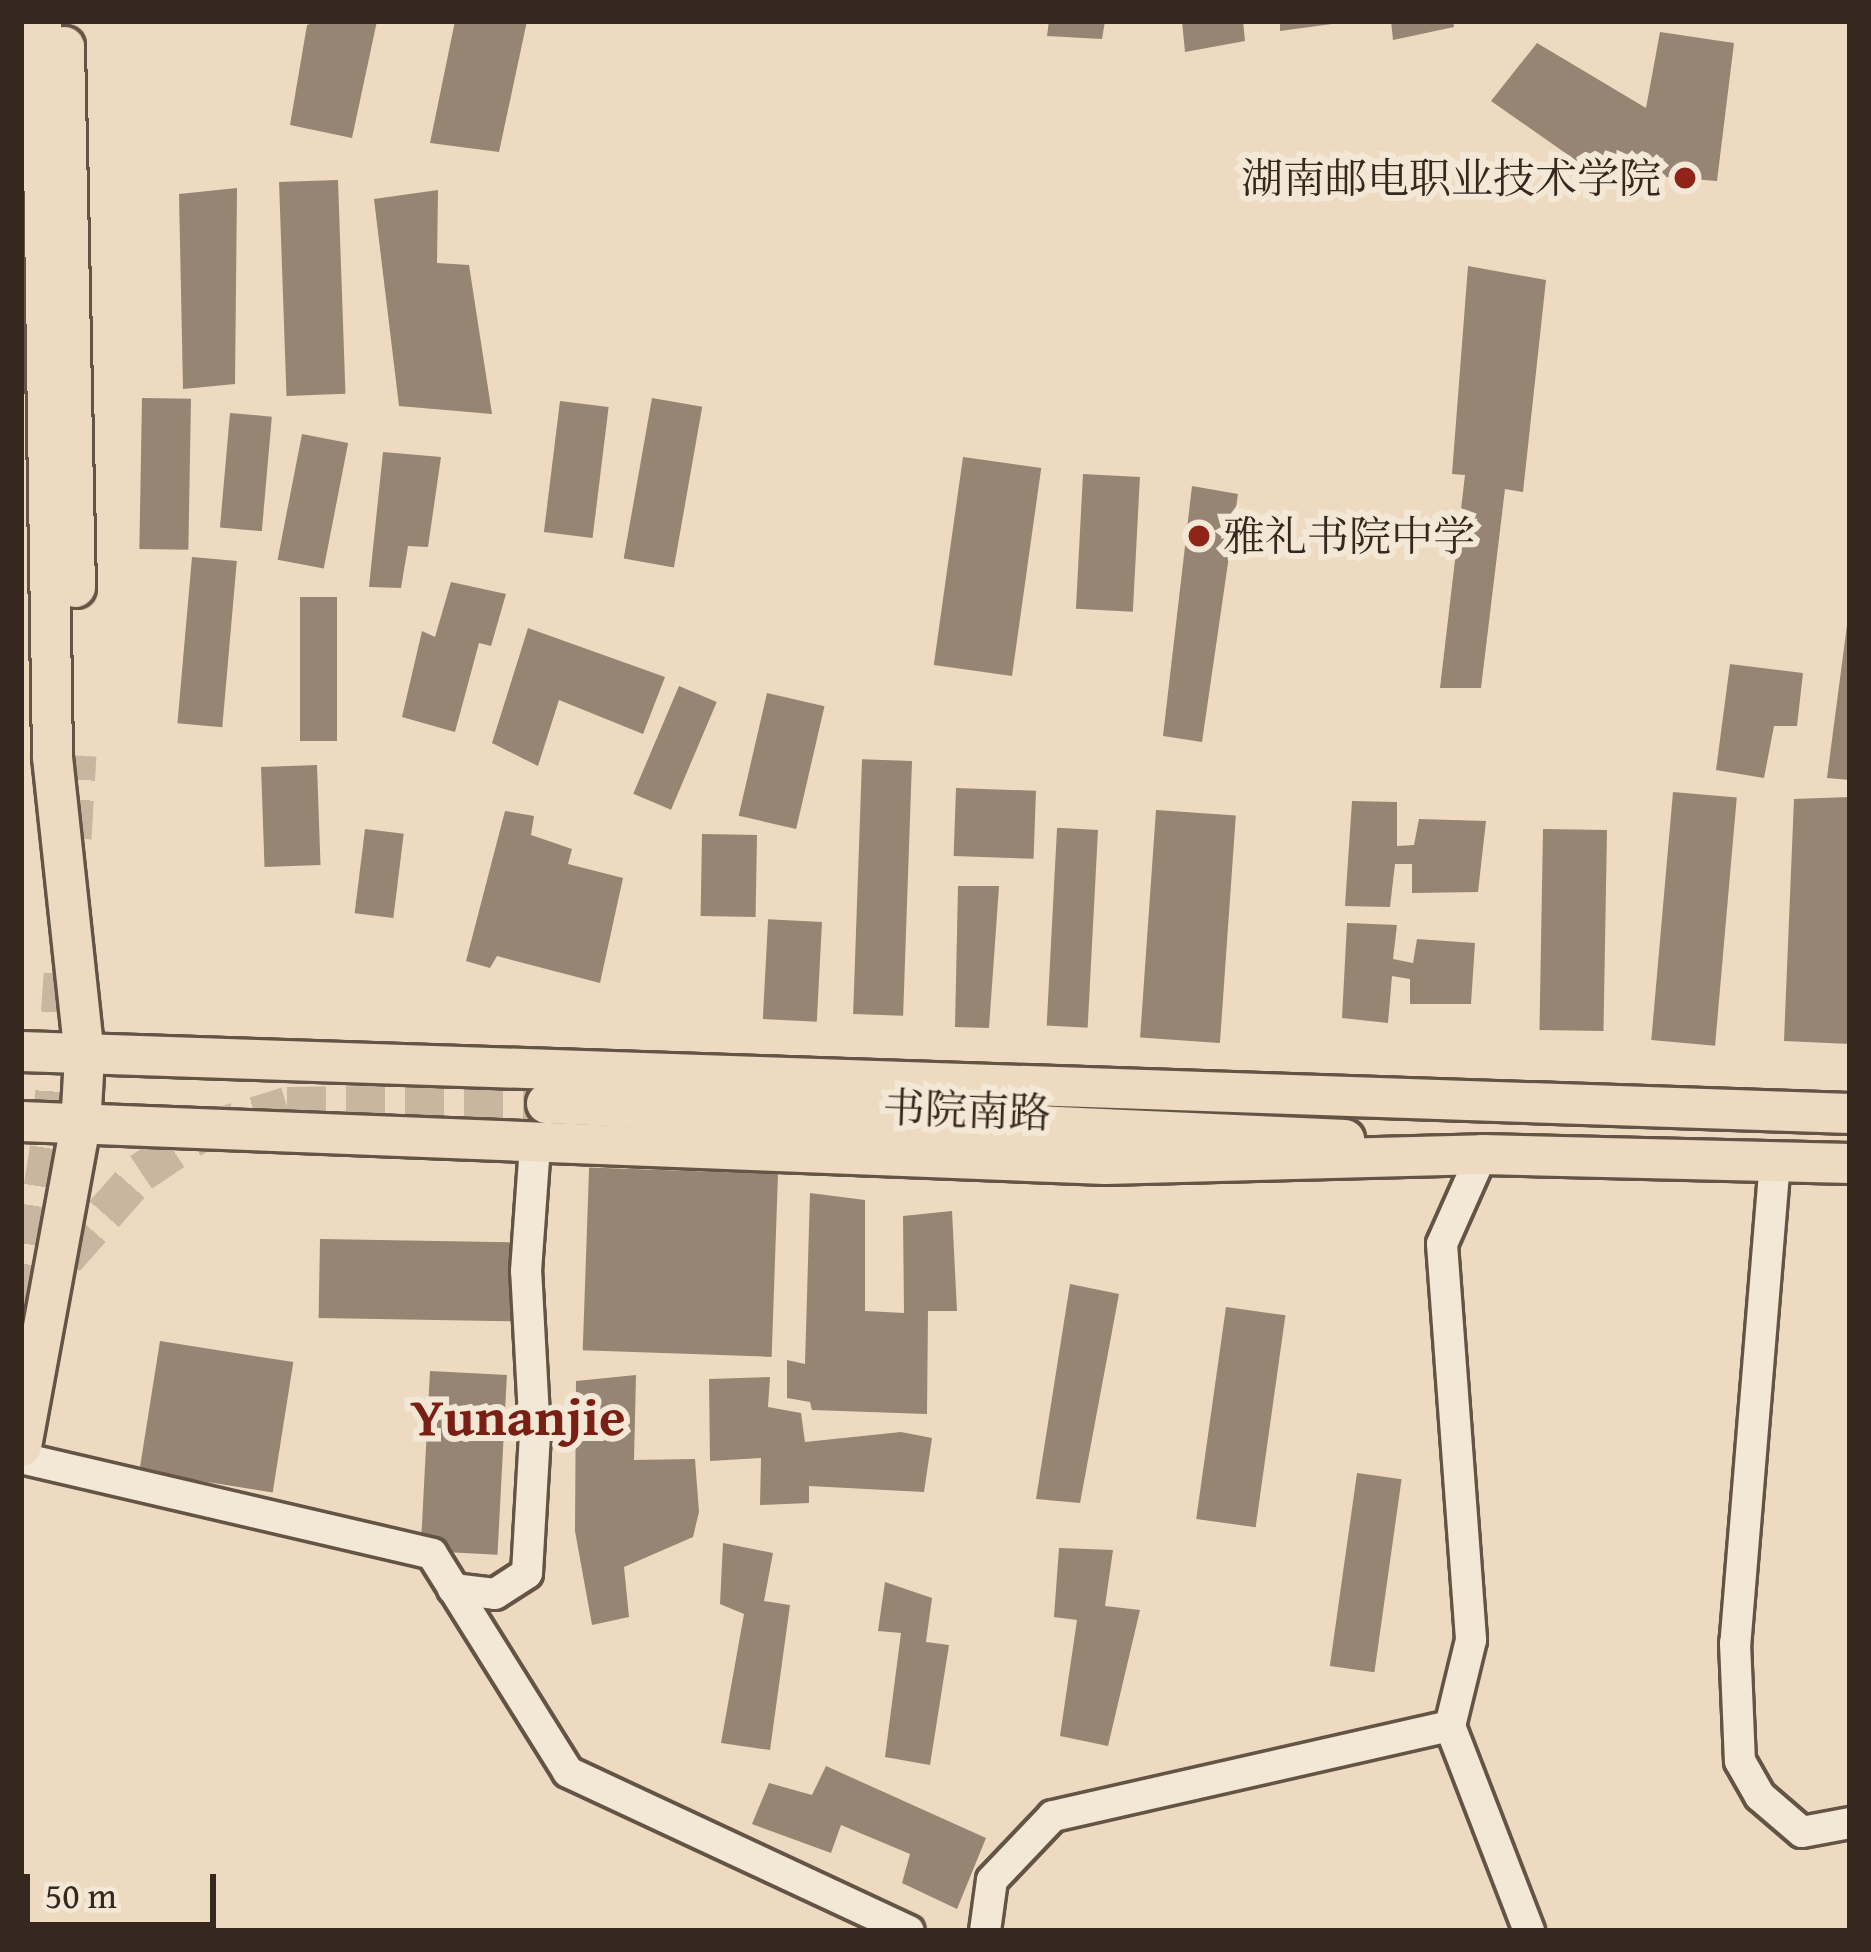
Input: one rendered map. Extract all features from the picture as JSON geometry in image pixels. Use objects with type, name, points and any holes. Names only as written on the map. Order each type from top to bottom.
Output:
[{"type":"main road","points":[[21,1446],[80,1126],[84,1056],[52,756],[41,21]]},
{"type":"main road","points":[[62,21],[77,754]]},
{"type":"main road","name":"书院南路","points":[[21,1051],[1850,1113]]},
{"type":"main road","points":[[546,1102],[1344,1139],[1433,1154]]},
{"type":"main road","name":"书院南路","points":[[21,1120],[80,1126],[1106,1164],[1433,1154],[1850,1163]]},
{"type":"street","points":[[453,1589],[495,1594],[527,1573],[535,1435],[526,1271],[536,1144]]},
{"type":"street","points":[[1482,1154],[1442,1244],[1471,1640],[1450,1726],[1529,1931]]},
{"type":"street","points":[[1775,1161],[1735,1643],[1741,1761],[1760,1796],[1802,1832],[1850,1823]]},
{"type":"street","points":[[21,1458],[432,1554],[568,1772],[909,1931]]},
{"type":"street","points":[[985,1931],[992,1880],[1053,1816],[1450,1726]]},
{"type":"building","points":[[377,21],[352,138],[290,125],[307,25]]},
{"type":"building","points":[[455,21],[527,21],[499,152],[430,143]]},
{"type":"building","points":[[1049,21],[1105,21],[1102,39],[1047,36]]},
{"type":"building","points":[[1182,21],[1243,21],[1245,41],[1185,52]]},
{"type":"building","points":[[1280,21],[1332,21],[1332,24],[1280,31]]},
{"type":"building","points":[[1391,21],[1453,21],[1454,27],[1393,40]]},
{"type":"building","points":[[1660,32],[1734,43],[1717,181],[1591,171],[1491,101],[1537,43],[1646,108]]},
{"type":"building","points":[[338,180],[345,394],[287,396],[279,182]]},
{"type":"building","points":[[237,188],[235,384],[183,389],[179,194]]},
{"type":"building","points":[[438,190],[437,263],[469,265],[492,414],[399,406],[374,199]]},
{"type":"building","points":[[1468,266],[1546,280],[1523,492],[1505,489],[1481,688],[1440,688],[1465,475],[1452,474]]},
{"type":"building","points":[[142,398],[191,399],[188,550],[139,549]]},
{"type":"building","points":[[652,398],[702,407],[674,567],[624,559]]},
{"type":"building","points":[[560,401],[609,407],[593,538],[544,532]]},
{"type":"building","points":[[230,413],[272,417],[262,531],[220,528]]},
{"type":"building","points":[[302,434],[348,443],[324,569],[278,560]]},
{"type":"building","points":[[383,452],[441,457],[428,547],[408,546],[401,588],[369,587]]},
{"type":"building","points":[[963,457],[1041,468],[1012,676],[934,665]]},
{"type":"building","points":[[1083,474],[1140,477],[1133,612],[1076,609]]},
{"type":"building","points":[[1192,486],[1238,494],[1202,742],[1163,736]]},
{"type":"building","points":[[192,557],[237,561],[222,727],[177,723]]},
{"type":"building","points":[[451,582],[506,594],[491,646],[479,643],[455,732],[402,717],[422,631],[435,637]]},
{"type":"building","points":[[300,597],[337,597],[337,741],[300,741]]},
{"type":"building","points":[[1850,625],[1850,780],[1827,778]]},
{"type":"building","points":[[528,628],[665,677],[643,734],[559,700],[538,766],[492,743]]},
{"type":"building","points":[[1730,664],[1803,673],[1797,726],[1774,726],[1764,778],[1716,770]]},
{"type":"building","points":[[679,686],[717,702],[671,810],[633,794]]},
{"type":"building","points":[[767,693],[824,706],[796,829],[739,816]]},
{"type":"building","points":[[862,759],[912,761],[903,1016],[853,1014]]},
{"type":"building","points":[[317,765],[320,865],[265,867],[261,767]]},
{"type":"building","points":[[956,788],[1036,791],[1034,859],[954,856]]},
{"type":"building","points":[[1673,792],[1737,798],[1715,1046],[1651,1040]]},
{"type":"building","points":[[1850,797],[1850,1044],[1784,1041],[1794,799]]},
{"type":"building","points":[[1352,801],[1397,802],[1397,846],[1414,845],[1419,819],[1486,821],[1478,892],[1412,893],[1412,864],[1395,864],[1390,907],[1345,906]]},
{"type":"building","points":[[1156,810],[1236,816],[1220,1043],[1140,1037]]},
{"type":"building","points":[[505,811],[534,816],[531,835],[572,849],[568,864],[623,878],[600,983],[497,956],[490,968],[466,961]]},
{"type":"building","points":[[1057,828],[1098,830],[1088,1028],[1047,1026]]},
{"type":"building","points":[[365,829],[404,834],[393,918],[355,913]]},
{"type":"building","points":[[1543,829],[1607,830],[1603,1031],[1539,1030]]},
{"type":"building","points":[[702,834],[757,835],[756,917],[701,916]]},
{"type":"building","points":[[958,886],[999,886],[989,1028],[955,1027]]},
{"type":"building","points":[[768,919],[822,922],[817,1022],[763,1019]]},
{"type":"building","points":[[1347,923],[1397,925],[1393,959],[1413,963],[1417,939],[1475,943],[1471,1004],[1410,1004],[1410,979],[1392,976],[1388,1023],[1342,1018]]},
{"type":"building","points":[[589,1167],[778,1174],[772,1357],[583,1350]]},
{"type":"building","points":[[810,1193],[865,1200],[865,1311],[904,1313],[903,1216],[952,1211],[957,1311],[928,1311],[927,1414],[812,1410],[810,1402],[787,1398],[787,1360],[805,1364]]},
{"type":"building","points":[[320,1239],[512,1242],[511,1321],[319,1318]]},
{"type":"building","points":[[1070,1284],[1119,1294],[1080,1503],[1036,1499]]},
{"type":"building","points":[[1226,1307],[1285,1315],[1256,1527],[1196,1519]]},
{"type":"building","points":[[160,1341],[293,1362],[273,1492],[139,1471]]},
{"type":"building","points":[[430,1371],[507,1375],[497,1555],[421,1551]]},
{"type":"building","points":[[636,1375],[634,1460],[695,1459],[699,1512],[693,1537],[624,1567],[629,1617],[592,1625],[575,1531],[576,1381]]},
{"type":"building","points":[[770,1377],[768,1407],[801,1413],[805,1442],[901,1432],[932,1438],[924,1492],[809,1486],[809,1503],[760,1505],[761,1458],[710,1461],[709,1379]]},
{"type":"building","points":[[1357,1473],[1402,1479],[1374,1672],[1330,1666]]},
{"type":"building","points":[[723,1543],[773,1553],[764,1601],[790,1605],[770,1750],[721,1743],[744,1614],[720,1604]]},
{"type":"building","points":[[1059,1548],[1113,1550],[1105,1606],[1140,1610],[1108,1746],[1060,1736],[1077,1620],[1054,1617]]},
{"type":"building","points":[[885,1582],[932,1598],[926,1642],[949,1645],[930,1765],[885,1757],[901,1633],[878,1631]]},
{"type":"building","points":[[826,1766],[986,1838],[957,1909],[902,1883],[910,1854],[841,1825],[831,1853],[752,1824],[769,1783],[812,1795]]},
{"type":"tunnel","points":[[72,838],[77,755]]},
{"type":"tunnel","points":[[25,1303],[52,1130],[64,962]]},
{"type":"tunnel","points":[[26,1302],[141,1172],[199,1133],[287,1106],[546,1103]]},
{"type":"place","name":"湖南邮电职业技术学院","points":[[1685,178]]},
{"type":"place","name":"雅礼书院中学","points":[[1199,536]]},
{"type":"district","name":"Yunanjie","points":[[518,1416]]}]
